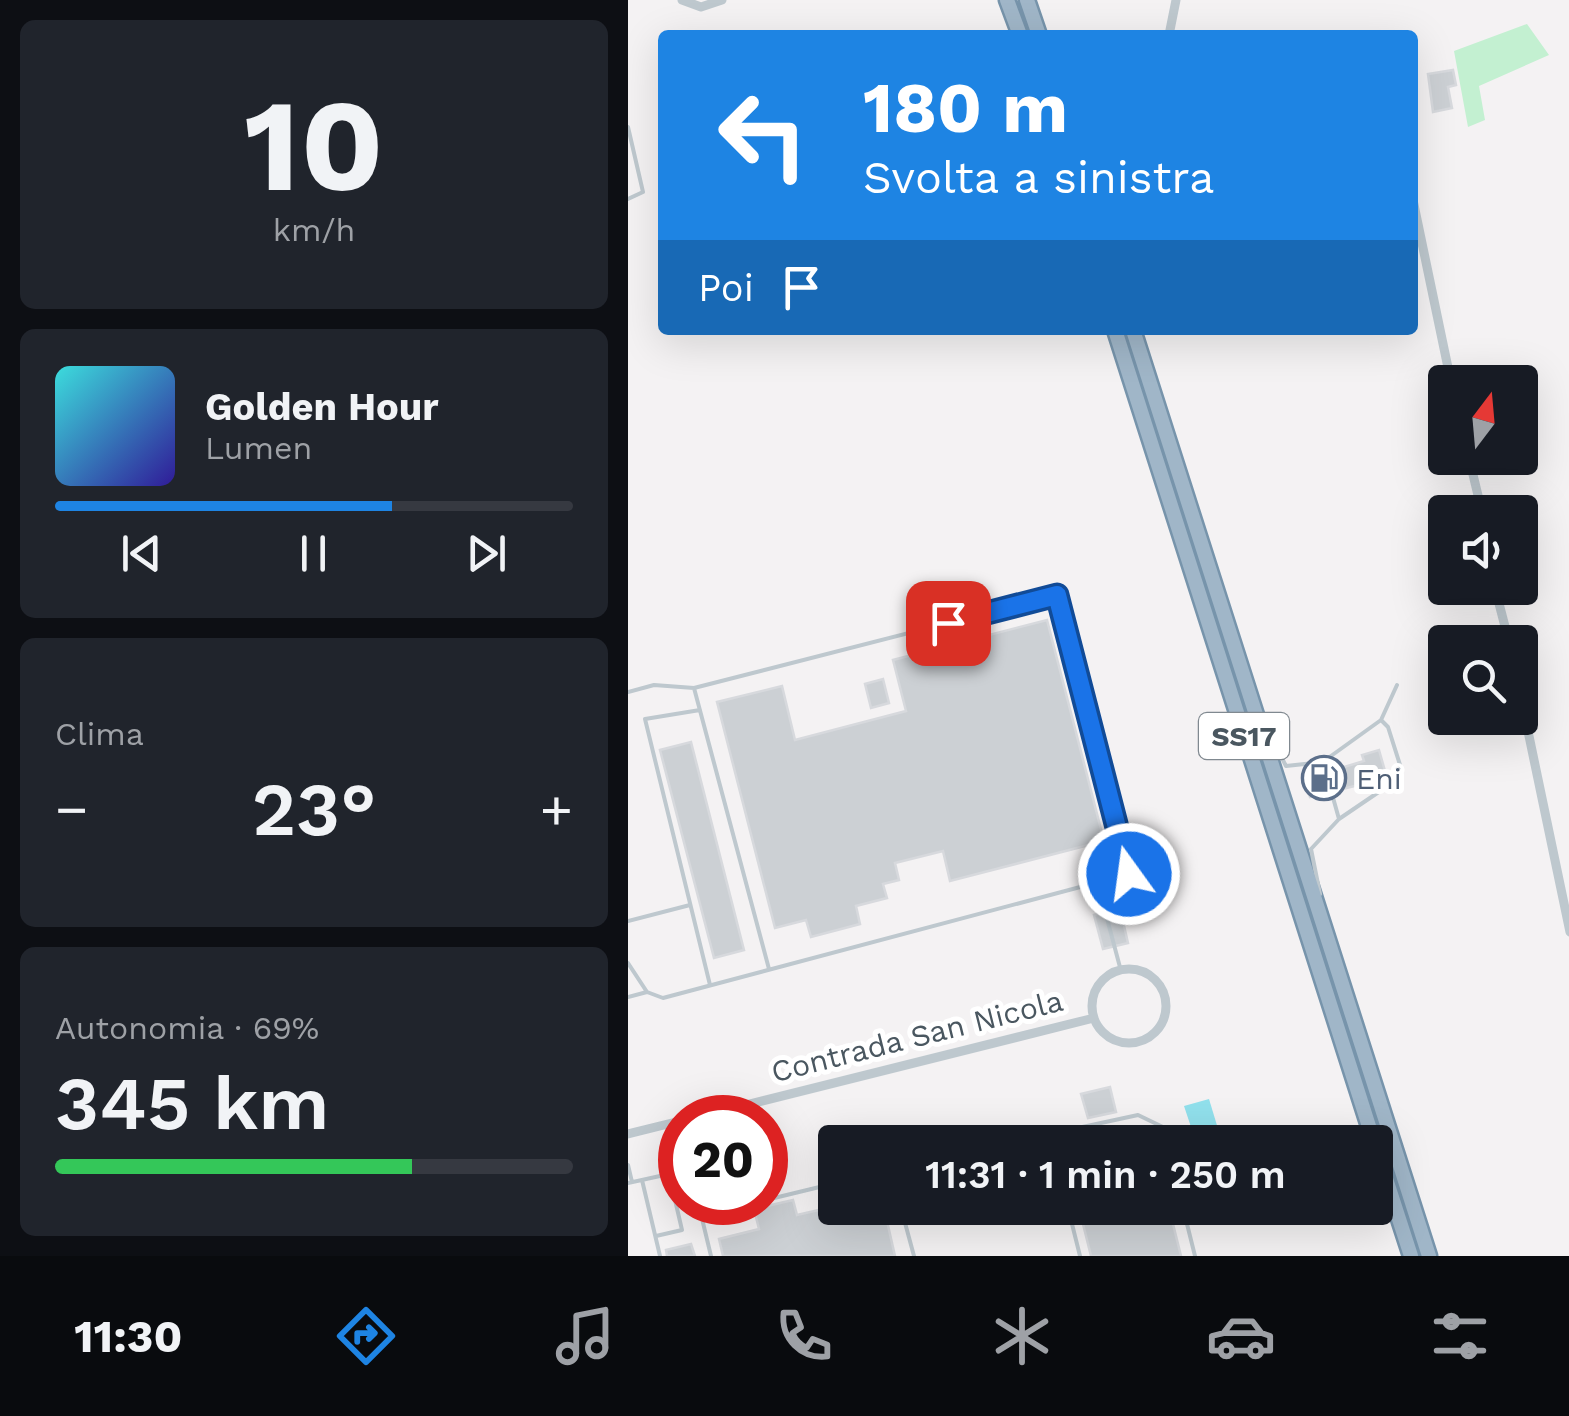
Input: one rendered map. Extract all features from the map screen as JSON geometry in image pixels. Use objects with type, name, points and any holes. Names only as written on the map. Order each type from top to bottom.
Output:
[{"type":"highway","points":[[1007,0],[1018,30]]},
{"type":"highway","points":[[1028,0],[1037,30]]},
{"type":"highway","name":"SS17","points":[[1116,335],[1369,1125]]},
{"type":"highway","name":"SS17","points":[[1135,335],[1430,1256]]},
{"type":"highway","name":"SS17","points":[[1393,1202],[1410,1256]]},
{"type":"street","points":[[682,0],[701,7],[722,0]]},
{"type":"street","points":[[1170,30],[1176,0]]},
{"type":"street","points":[[1418,225],[1447,365]]},
{"type":"street","points":[[1529,735],[1570,932]]},
{"type":"street","name":"Contrada San Nicola","points":[[1121,970],[1146,974],[1159,985],[1165,1001],[1163,1021],[1149,1037],[1128,1043],[1107,1036],[1094,1018],[1092,1001],[1099,985],[1121,970]]},
{"type":"street","name":"Contrada San Nicola","points":[[786,1095],[1094,1018]]},
{"type":"street","points":[[628,1134],[658,1126]]},
{"type":"lane","points":[[628,127],[643,192],[628,199]]},
{"type":"lane","points":[[628,692],[654,685],[694,688],[1057,595],[1129,874],[663,998],[647,992],[628,997]]},
{"type":"lane","points":[[1252,700],[1286,766],[1323,762],[1381,720],[1397,685]]},
{"type":"lane","points":[[694,688],[769,969]]},
{"type":"lane","points":[[700,710],[645,720],[710,985]]},
{"type":"lane","points":[[1331,947],[1311,849],[1339,819],[1392,783],[1402,768],[1388,727],[1381,720]]},
{"type":"lane","points":[[1323,762],[1339,819]]},
{"type":"lane","points":[[1098,880],[1121,970]]},
{"type":"lane","points":[[628,921],[690,905]]},
{"type":"lane","points":[[628,963],[647,992]]},
{"type":"lane","points":[[1092,1125],[1138,1115],[1159,1125]]},
{"type":"lane","points":[[628,1165],[630,1183],[669,1174],[682,1230],[656,1236]]},
{"type":"lane","points":[[642,1180],[660,1256]]},
{"type":"lane","points":[[788,1195],[818,1187]]},
{"type":"lane","points":[[703,1225],[711,1256]]},
{"type":"lane","points":[[906,1225],[914,1256]]},
{"type":"lane","points":[[1072,1225],[1080,1256]]},
{"type":"lane","points":[[1187,1225],[1194,1256]]},
{"type":"green space","points":[[1527,24],[1549,55],[1479,86],[1485,120],[1468,127],[1454,51]]},
{"type":"water","points":[[1209,1099],[1217,1125],[1190,1125],[1184,1106]]},
{"type":"building","points":[[1453,70],[1456,85],[1448,87],[1452,108],[1433,112],[1428,74]]},
{"type":"building","points":[[1047,620],[1104,841],[950,881],[943,851],[895,863],[899,880],[883,884],[887,898],[856,906],[860,924],[811,937],[806,920],[775,928],[717,702],[782,686],[795,740],[906,711],[893,660]]},
{"type":"building","points":[[883,679],[889,703],[871,708],[865,684]]},
{"type":"building","points":[[691,742],[744,950],[714,958],[660,750]]},
{"type":"building","points":[[1379,750],[1387,778],[1310,797],[1304,779],[1364,761],[1362,755]]},
{"type":"building","points":[[1120,908],[1128,943],[1103,949],[1094,915]]},
{"type":"building","points":[[1110,1087],[1116,1112],[1088,1118],[1081,1094]]},
{"type":"building","points":[[793,1200],[797,1215],[818,1210],[818,1225],[888,1225],[895,1256],[723,1256],[719,1239],[759,1229],[758,1225],[788,1225],[788,1201]]},
{"type":"building","points":[[1083,1225],[1173,1225],[1181,1256],[1091,1256]]},
{"type":"building","points":[[691,1244],[695,1256],[667,1256],[666,1250]]},
{"type":"place","name":"Eni","points":[[1324,778]]},
{"type":"route","points":[[948,623],[1057,595],[1129,874]]}]
